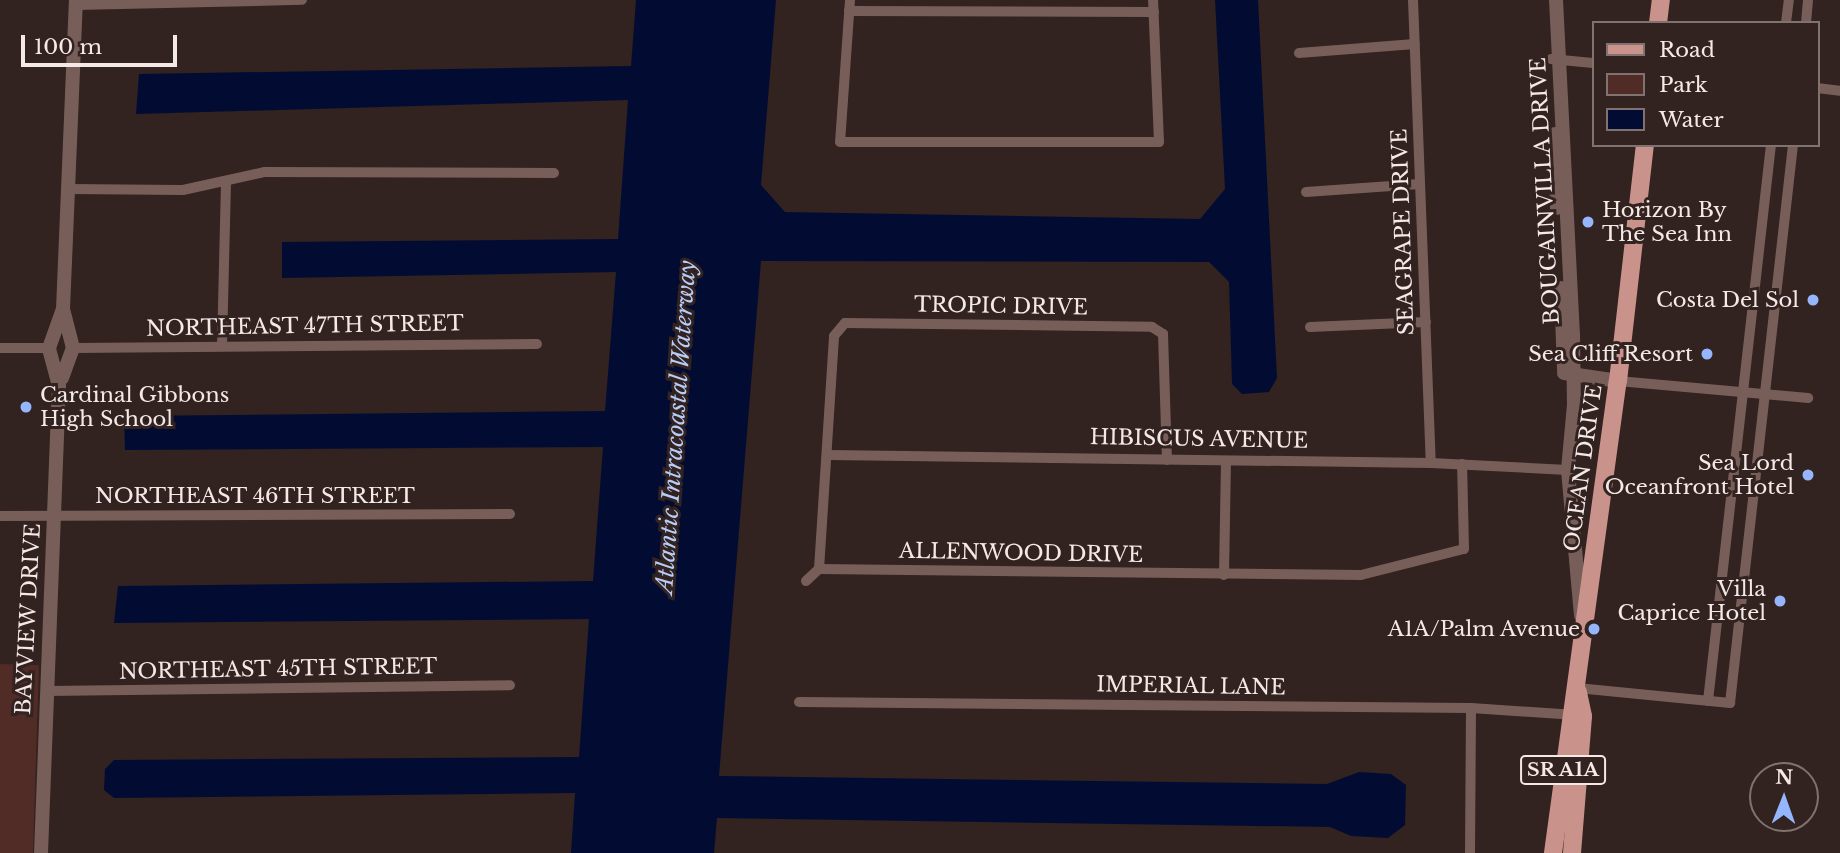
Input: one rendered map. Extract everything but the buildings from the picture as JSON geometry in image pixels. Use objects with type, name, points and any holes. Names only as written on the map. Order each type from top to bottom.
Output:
[{"type":"main road","points":[[1658,21],[1661,0]]},
{"type":"main road","name":"OCEAN DRIVE","points":[[1582,631],[1618,381],[1645,147]]},
{"type":"main road","name":"SR A1A","points":[[1572,853],[1577,688],[1582,631]]},
{"type":"main road","name":"SR A1A","points":[[1552,853],[1576,715]]},
{"type":"street","points":[[76,2],[302,0]]},
{"type":"street","name":"SEAGRAPE DRIVE","points":[[1413,0],[1432,463]]},
{"type":"street","name":"BOUGAINVILLA DRIVE","points":[[1548,0],[1556,59],[1573,345],[1569,373]]},
{"type":"street","name":"BOUGAINVILLA DRIVE","points":[[1556,0],[1569,373],[1568,470],[1582,631]]},
{"type":"street","points":[[1786,21],[1789,0]]},
{"type":"street","points":[[1806,21],[1808,0]]},
{"type":"street","name":"BAYVIEW DRIVE","points":[[41,853],[76,2]]},
{"type":"street","points":[[849,5],[1154,6],[1159,142],[840,142],[849,5]]},
{"type":"street","points":[[1299,53],[1415,44]]},
{"type":"street","points":[[1556,59],[1591,63]]},
{"type":"street","points":[[1819,88],[1840,91]]},
{"type":"street","points":[[1708,701],[1771,147]]},
{"type":"street","points":[[1577,688],[1730,703],[1793,147]]},
{"type":"street","points":[[68,189],[183,190],[265,172],[554,173]]},
{"type":"street","points":[[222,346],[226,181]]},
{"type":"street","points":[[1306,192],[1420,184]]},
{"type":"street","points":[[1310,327],[1426,322]]},
{"type":"street","name":"TROPIC DRIVE","points":[[828,455],[834,336],[845,323],[1152,327],[1163,334],[1167,460]]},
{"type":"street","name":"NORTHEAST 47TH STREET","points":[[0,348],[537,344]]},
{"type":"street","points":[[1573,345],[1598,377]]},
{"type":"street","points":[[1569,373],[1618,381],[1808,398]]},
{"type":"street","points":[[806,581],[818,569],[828,455]]},
{"type":"street","name":"HIBISCUS AVENUE","points":[[828,455],[1432,463],[1568,470]]},
{"type":"street","points":[[1224,575],[1226,462]]},
{"type":"street","name":"ALLENWOOD DRIVE","points":[[818,569],[1361,575],[1464,549],[1462,464]]},
{"type":"street","name":"NORTHEAST 46TH STREET","points":[[0,516],[510,513]]},
{"type":"street","name":"NORTHEAST 45TH STREET","points":[[46,691],[510,685]]},
{"type":"street","name":"IMPERIAL LANE","points":[[799,702],[1471,708],[1576,715]]},
{"type":"street","points":[[1469,853],[1471,708]]},
{"type":"green space","points":[[0,664],[39,665],[33,853],[0,853]]},
{"type":"water","name":"Atlantic Intracoastal Waterway","points":[[636,0],[776,0],[761,185],[785,212],[1200,219],[1225,189],[1215,0],[1258,0],[1277,378],[1269,392],[1242,394],[1232,384],[1229,282],[1209,262],[761,261],[719,776],[1327,784],[1359,772],[1391,774],[1406,785],[1405,825],[1388,838],[1351,836],[1330,827],[717,818],[714,853],[571,853],[575,793],[114,798],[104,790],[105,769],[114,760],[579,757],[589,619],[114,623],[118,586],[593,581],[603,447],[125,450],[124,416],[605,411],[616,272],[282,278],[282,242],[618,239],[628,100],[136,114],[139,74],[631,66]]},
{"type":"place","name":"Horizon By The Sea Inn","points":[[1588,222]]},
{"type":"place","name":"Costa Del Sol","points":[[1813,300]]},
{"type":"place","name":"Sea Cliff Resort","points":[[1707,354]]},
{"type":"place","name":"Cardinal Gibbons High School","points":[[26,407]]},
{"type":"place","name":"Sea Lord Oceanfront Hotel","points":[[1808,475]]},
{"type":"place","name":"Villa Caprice Hotel","points":[[1780,601]]},
{"type":"place","name":"A1A/Palm Avenue","points":[[1594,629]]}]
